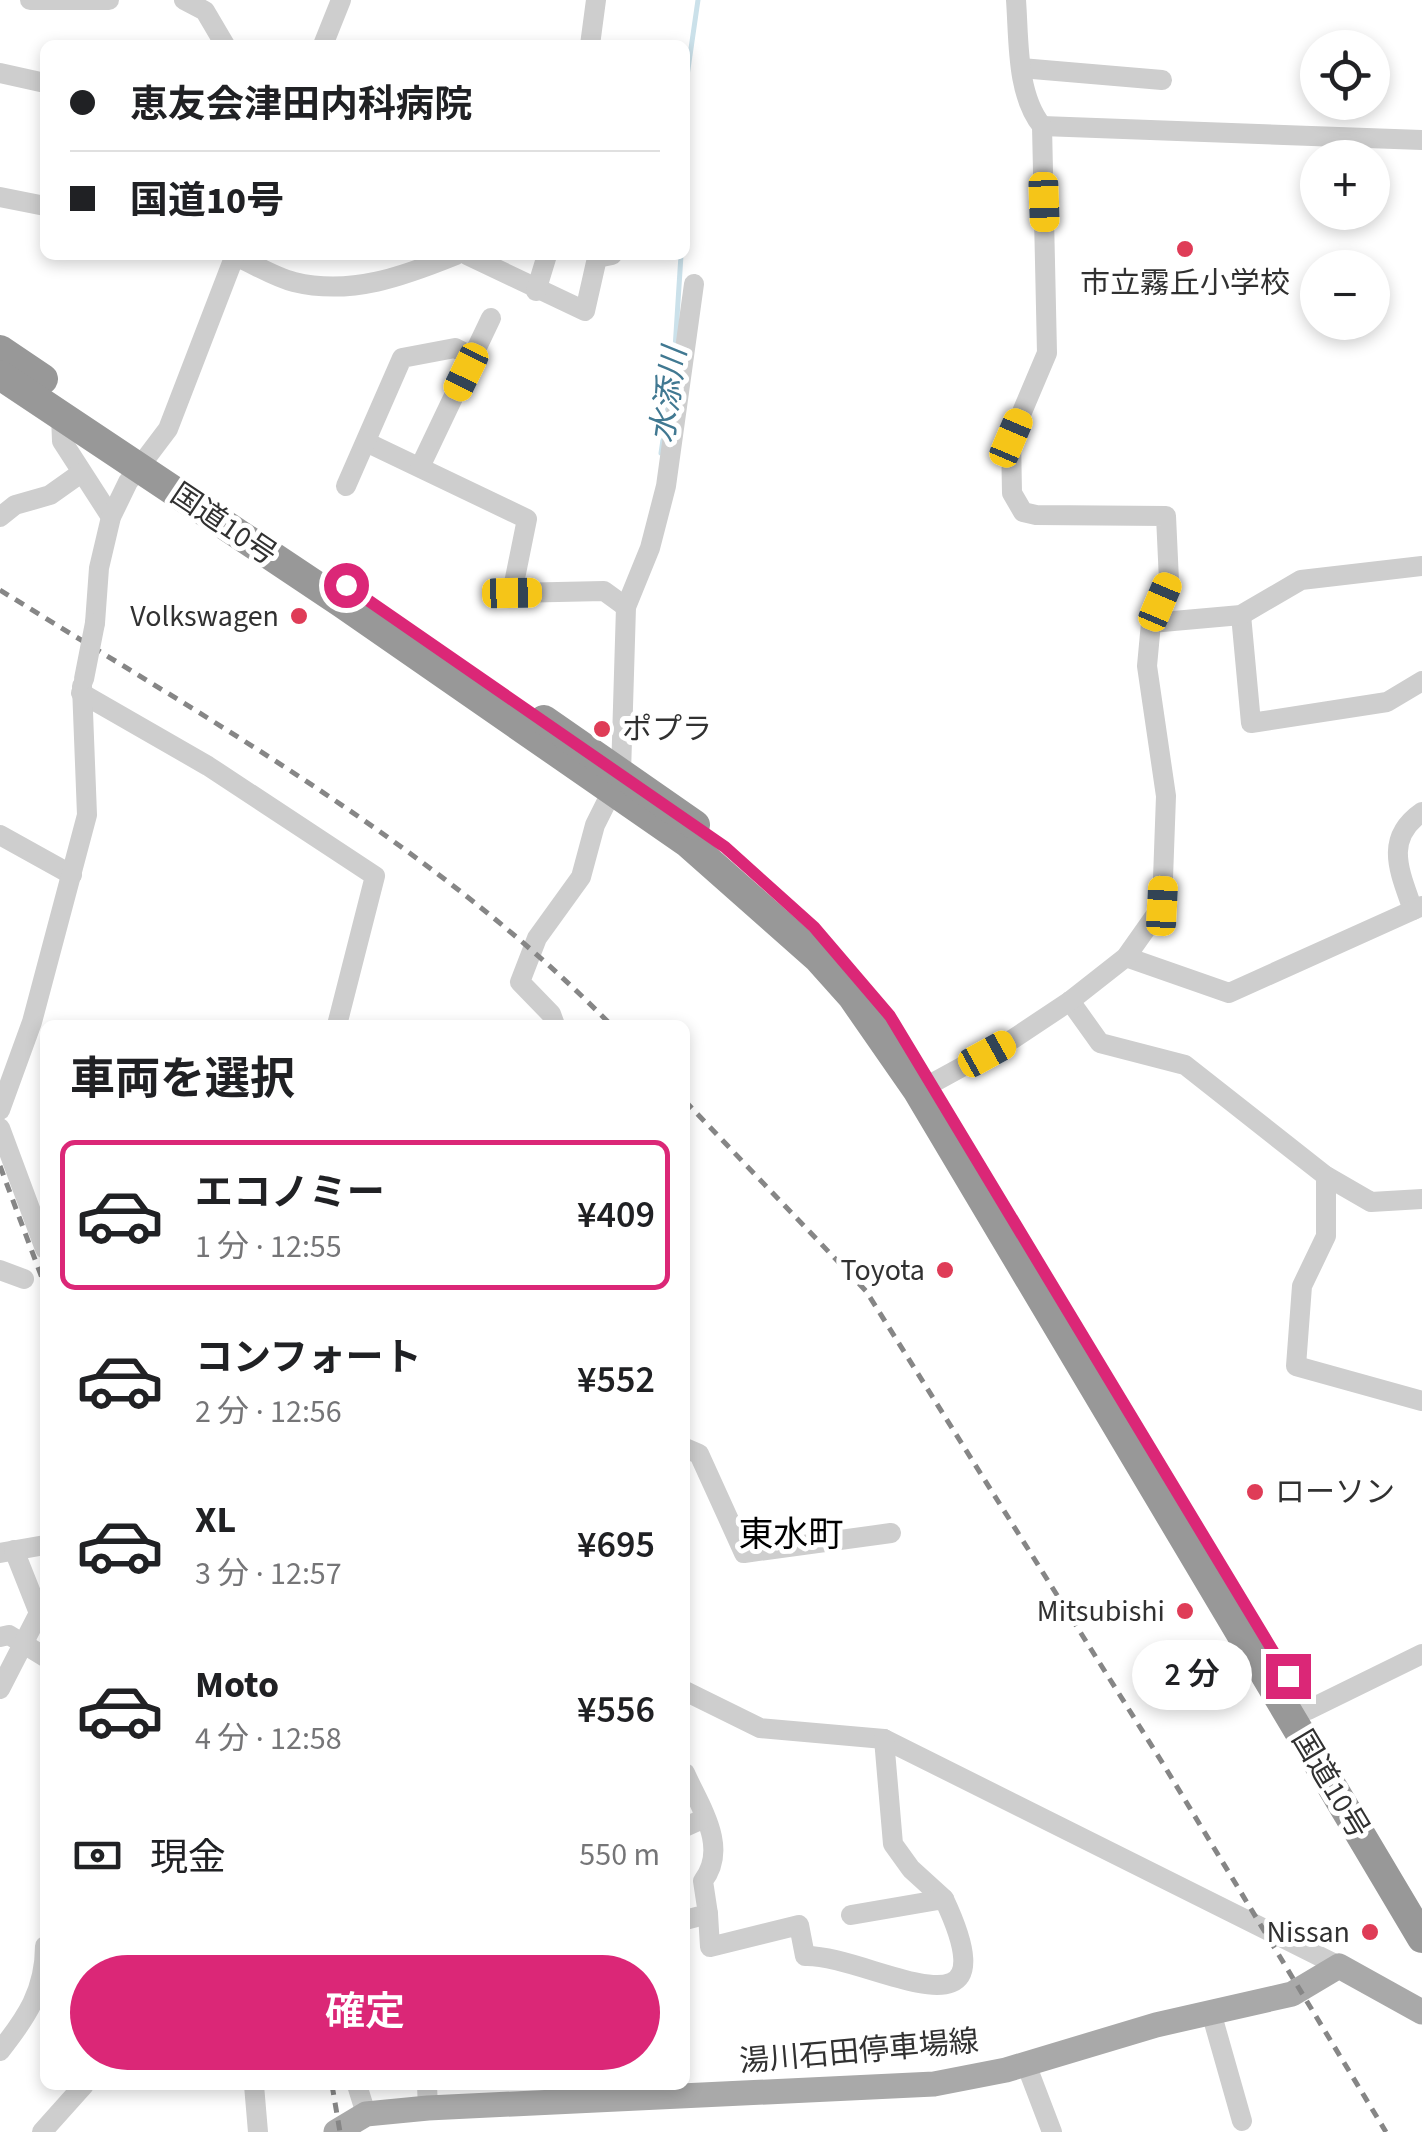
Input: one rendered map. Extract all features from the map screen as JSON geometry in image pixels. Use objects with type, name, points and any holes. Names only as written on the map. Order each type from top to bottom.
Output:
[{"type":"highway","name":"国道10号","points":[[0,350],[147,461],[617,783],[725,847],[792,904],[854,970],[1422,1901]]},
{"type":"highway","name":"国道10号","points":[[0,375],[61,416],[147,461]]},
{"type":"highway","name":"国道10号","points":[[926,1087],[1422,1938]]},
{"type":"main road","name":"湯川石田停車場線","points":[[336,2132],[366,2114],[428,2096],[934,2084],[1026,2064],[1292,1994],[1339,1966]]},
{"type":"main road","points":[[1339,1966],[1422,2012]]},
{"type":"street","points":[[30,0],[109,0]]},
{"type":"street","points":[[184,0],[205,12],[222,40]]},
{"type":"street","points":[[325,40],[341,0]]},
{"type":"street","points":[[591,40],[596,0]]},
{"type":"street","points":[[926,1087],[1070,1001],[1126,957],[1162,906],[1166,796],[1148,666],[1152,624],[1170,581],[1166,516],[1036,515],[1023,512],[1012,493],[1011,438],[1047,354],[1042,126],[1033,115],[1021,68],[1016,0]]},
{"type":"street","points":[[1021,68],[1162,80]]},
{"type":"street","points":[[0,73],[40,83]]},
{"type":"street","points":[[1042,126],[1422,140]]},
{"type":"street","points":[[0,197],[40,205]]},
{"type":"street","points":[[0,1110],[39,1024],[87,815],[82,686],[96,623],[98,568],[110,517],[168,430],[233,260]]},
{"type":"street","points":[[246,260],[294,282],[354,286],[392,281],[444,260]]},
{"type":"street","points":[[477,260],[536,291],[586,311],[597,260]]},
{"type":"street","points":[[536,291],[546,260]]},
{"type":"street","points":[[553,1020],[520,982],[537,938],[580,877],[595,825],[617,783],[626,606],[650,548],[666,486],[694,284]]},
{"type":"street","points":[[420,467],[491,318]]},
{"type":"street","points":[[346,486],[402,358],[456,348],[473,357]]},
{"type":"street","points":[[61,416],[62,441],[110,517]]},
{"type":"street","points":[[366,442],[526,519],[512,593],[604,591],[626,606]]},
{"type":"street","points":[[0,518],[15,505],[50,495],[80,473]]},
{"type":"street","points":[[1152,624],[1242,615],[1302,580],[1422,566]]},
{"type":"street","points":[[1242,615],[1251,723],[1388,702],[1422,681]]},
{"type":"street","points":[[82,686],[375,876],[338,1020]]},
{"type":"street","points":[[1126,957],[1229,993],[1418,908],[1394,855],[1404,824],[1422,812]]},
{"type":"street","points":[[0,835],[72,875]]},
{"type":"street","points":[[1070,1001],[1100,1043],[1185,1065],[1326,1176],[1372,1202],[1422,1200]]},
{"type":"street","points":[[0,1128],[40,1235]]},
{"type":"street","points":[[1326,1176],[1326,1236],[1302,1286],[1296,1366],[1422,1401]]},
{"type":"street","points":[[0,1270],[24,1279]]},
{"type":"street","points":[[690,1450],[699,1454],[744,1553],[891,1533]]},
{"type":"street","points":[[0,1689],[39,1613],[7,1552],[40,1546]]},
{"type":"street","points":[[0,1636],[9,1635],[40,1655]]},
{"type":"street","points":[[1308,1710],[1422,1654]]},
{"type":"street","points":[[690,1693],[760,1728],[884,1739],[1339,1966]]},
{"type":"street","points":[[690,1798],[695,1822],[715,1840],[714,1868],[703,1882],[710,1947],[800,1925],[805,1956],[826,1955],[928,1988],[950,1982],[964,1967],[966,1951],[944,1899],[911,1869],[893,1844],[884,1739]]},
{"type":"street","points":[[851,1916],[944,1899]]},
{"type":"street","points":[[690,1919],[708,1914]]},
{"type":"street","points":[[0,2052],[32,2010],[40,1985]]},
{"type":"street","points":[[1212,2012],[1242,2121]]},
{"type":"street","points":[[1026,2064],[1052,2132]]},
{"type":"street","points":[[42,2132],[80,2090]]},
{"type":"street","points":[[254,2090],[258,2132]]},
{"type":"street","points":[[359,2090],[366,2114]]},
{"type":"waterway","name":"水添川","points":[[690,55],[698,0]]},
{"type":"waterway","name":"水添川","points":[[675,349],[681,260]]},
{"type":"waterway","name":"水添川","points":[[661,453],[669,400]]},
{"type":"railway","points":[[0,590],[319,789],[396,843],[543,960],[606,1020]]},
{"type":"railway","points":[[690,1106],[866,1291],[1165,1767],[1386,2132]]},
{"type":"railway","points":[[0,1166],[40,1273]]},
{"type":"railway","points":[[333,2090],[340,2132]]},
{"type":"place","name":"市立霧丘小学校","points":[[1185,249]]},
{"type":"place","name":"Volkswagen","points":[[299,616]]},
{"type":"place","name":"ポプラ","points":[[602,729]]},
{"type":"place","name":"Toyota","points":[[945,1270]]},
{"type":"place","name":"ローソン","points":[[1255,1492]]},
{"type":"place","name":"Mitsubishi","points":[[1185,1611]]},
{"type":"place","name":"Nissan","points":[[1370,1932]]},
{"type":"district","name":"東水町","points":[[791,1534]]},
{"type":"route","points":[[346,585],[725,847],[780,892],[854,970],[934,1083],[1288,1676]]}]
